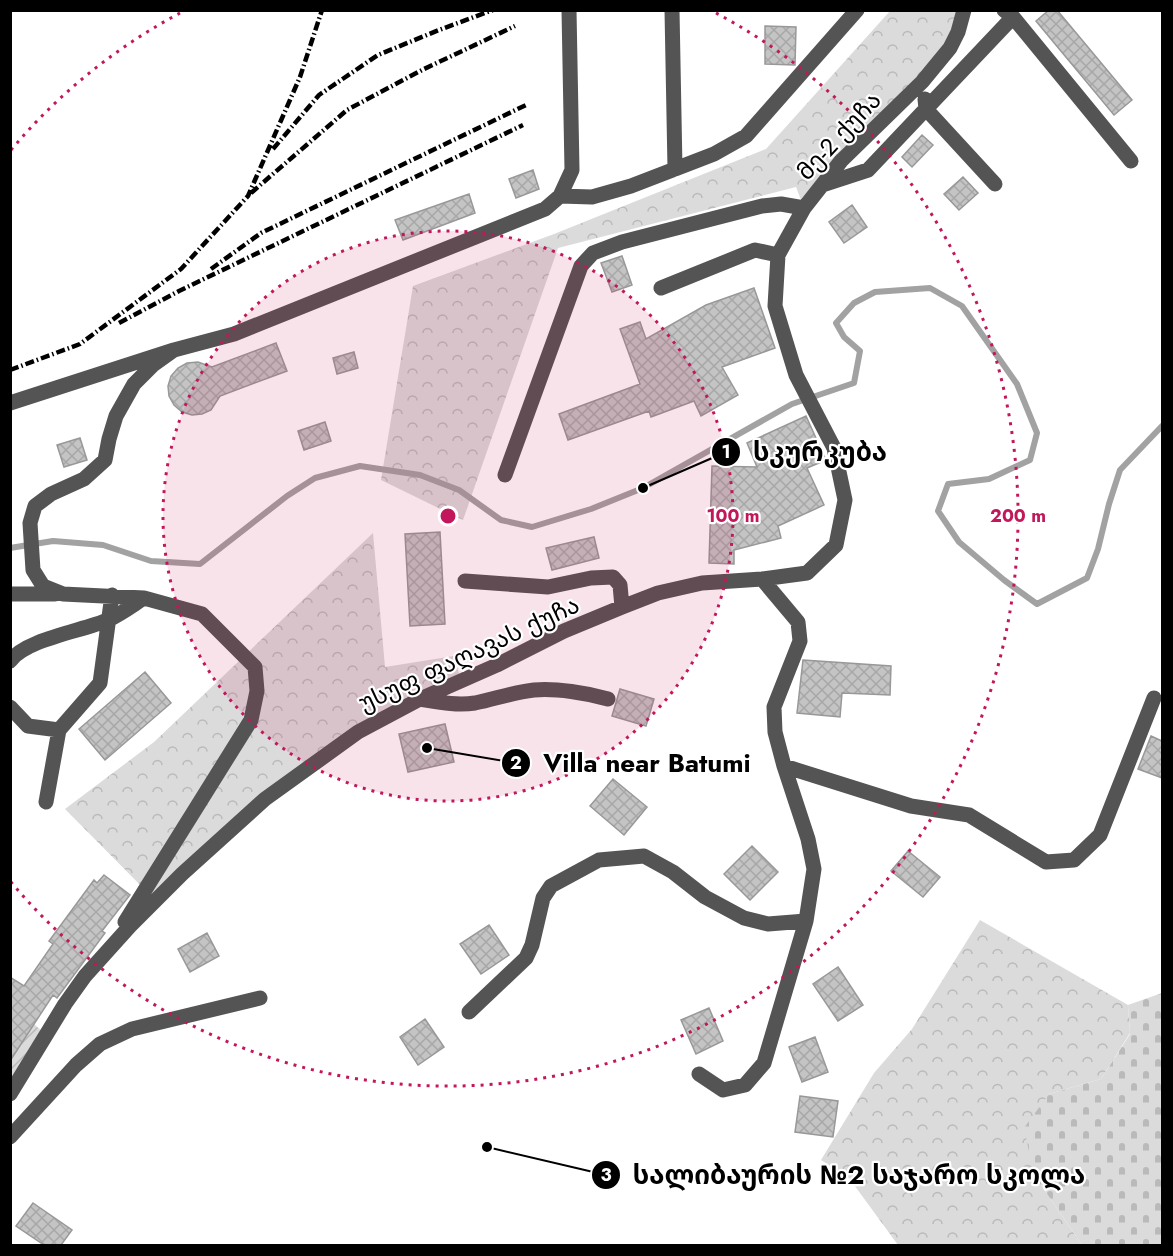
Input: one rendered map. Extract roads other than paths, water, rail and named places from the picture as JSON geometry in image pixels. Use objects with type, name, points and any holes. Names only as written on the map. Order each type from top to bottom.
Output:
[{"type":"street","points":[[10,403],[234,333],[545,209],[560,196],[572,170],[569,10]]},
{"type":"street","points":[[672,10],[675,169]]},
{"type":"street","points":[[560,196],[592,196],[630,186],[714,154],[746,136],[857,10]]},
{"type":"street","name":"მე-2 ქუჩა","points":[[775,306],[778,255],[804,208],[842,161],[922,81],[950,48],[958,32],[964,10]]},
{"type":"street","points":[[822,185],[868,170],[926,109],[1009,14],[1131,161]]},
{"type":"street","points":[[922,81],[926,109],[995,184]]},
{"type":"street","points":[[505,475],[581,266],[594,253],[622,242],[762,206],[781,204],[804,208]]},
{"type":"street","points":[[662,288],[755,250],[778,255]]},
{"type":"street","name":"უსუფ ფაღავას ქუჩა","points":[[10,1094],[65,1004],[111,946],[182,874],[266,799],[296,774],[358,732],[420,699],[497,665],[564,631],[622,607],[658,593],[702,583],[807,573],[836,545],[845,500],[834,448],[796,375],[775,306]]},
{"type":"street","points":[[63,594],[43,586],[33,570],[30,523],[35,506],[51,494],[84,479],[105,460],[117,416],[134,384],[153,365],[174,350]]},
{"type":"street","points":[[465,581],[548,587],[591,578],[613,577],[620,585],[622,607]]},
{"type":"street","points":[[699,1074],[723,1090],[745,1085],[764,1063],[806,921],[813,869],[808,839],[783,766],[775,732],[774,707],[800,641],[798,622],[762,579]]},
{"type":"street","points":[[10,594],[144,598],[202,614],[255,667],[257,691],[251,720],[111,946]]},
{"type":"street","points":[[46,802],[59,730],[100,683],[112,596]]},
{"type":"street","points":[[10,661],[33,643],[110,619],[144,598]]},
{"type":"street","points":[[420,699],[454,704],[474,703],[508,694],[537,690],[593,695],[608,699]]},
{"type":"street","points":[[783,766],[911,806],[969,815],[1046,862],[1074,860],[1100,835],[1154,698]]},
{"type":"street","points":[[10,707],[28,726],[59,730]]},
{"type":"street","points":[[469,1012],[526,958],[532,945],[543,898],[551,886],[599,860],[644,856],[672,872],[705,897],[744,918],[768,924],[806,921]]},
{"type":"street","points":[[10,1137],[76,1065],[100,1044],[132,1029],[260,998]]},
{"type":"waterway","points":[[10,548],[53,541],[103,545],[151,561],[200,564],[287,496],[315,478],[360,466],[420,475],[459,490],[501,520],[532,527],[591,509],[643,488],[792,404],[854,383],[860,351],[844,337],[836,323],[854,303],[875,292],[930,288],[962,306],[1017,384],[1037,433],[1030,460],[989,479],[948,484],[938,511],[959,542],[1037,604],[1087,578],[1098,549],[1120,470],[1162,426]]},
{"type":"railway","points":[[10,370],[80,344],[181,269],[248,196],[300,77],[322,10]]},
{"type":"railway","points":[[273,149],[319,95],[378,55],[493,10]]},
{"type":"railway","points":[[251,193],[347,110],[422,70],[515,26]]},
{"type":"railway","points":[[211,269],[261,233],[526,105]]},
{"type":"railway","points":[[119,323],[179,291],[523,125]]},
{"type":"place","name":"სკურკუბა","points":[[643,488]]},
{"type":"place","name":"Villa near Batumi","points":[[427,748]]},
{"type":"place","name":"სალიბაურის №2 საჯარო სკოლა","points":[[487,1147]]}]
